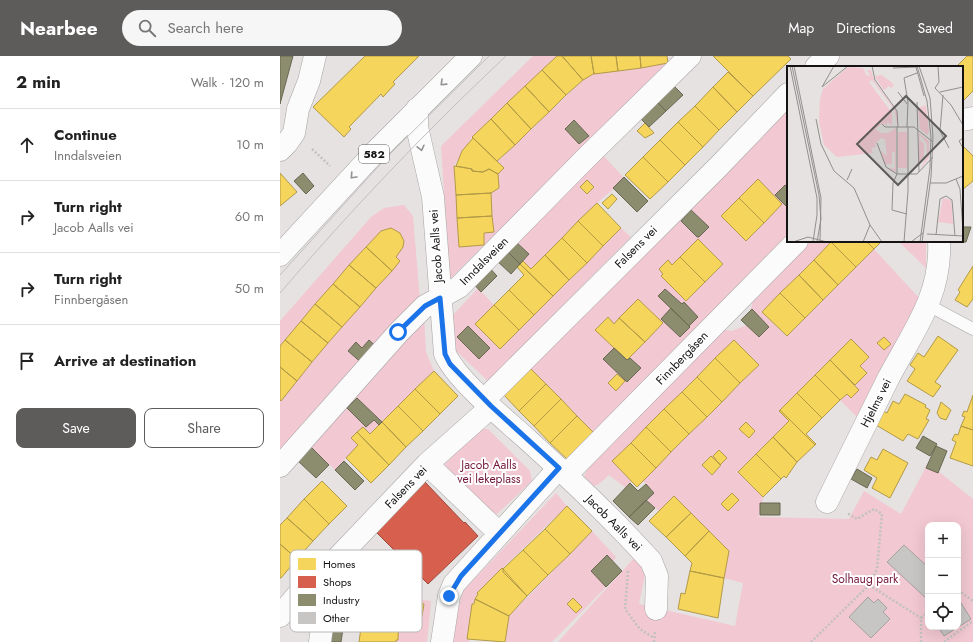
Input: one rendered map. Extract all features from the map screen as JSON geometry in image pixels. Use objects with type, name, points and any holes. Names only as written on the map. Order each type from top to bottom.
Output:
[{"type":"street","points":[[280,150],[294,133],[298,109],[309,81],[315,56]]},
{"type":"street","name":"582","points":[[280,255],[417,109],[471,56]]},
{"type":"street","name":"Inndalsveien","points":[[280,466],[398,332],[425,306],[459,287],[586,158],[690,56]]},
{"type":"street","name":"Falsens vei","points":[[345,550],[787,95]]},
{"type":"street","name":"Jacob Aalls vei","points":[[417,109],[418,134],[432,197],[445,354],[450,364],[487,403],[562,471],[651,561],[657,576],[656,609]]},
{"type":"street","points":[[963,120],[973,118]]},
{"type":"street","name":"Finnbergåsen","points":[[442,642],[449,596],[454,584],[499,533],[796,242]]},
{"type":"street","name":"Hjelms vei","points":[[827,502],[889,378],[928,305],[939,269],[939,242]]},
{"type":"street","points":[[427,464],[499,533]]},
{"type":"street","name":"Falsens vei","points":[[280,616],[290,604]]},
{"type":"street","points":[[320,642],[321,632]]},
{"type":"lane","points":[[928,305],[973,328]]},
{"type":"path","points":[[294,133],[334,169]]},
{"type":"path","points":[[811,642],[869,585],[878,569],[882,514],[874,509],[857,519],[827,502]]},
{"type":"path","points":[[629,567],[625,609],[640,629],[654,638]]},
{"type":"path","points":[[869,585],[921,618]]},
{"type":"path","points":[[961,592],[973,601]]},
{"type":"path","points":[[921,642],[921,618],[925,615]]},
{"type":"path","points":[[944,642],[973,621]]},
{"type":"green space","points":[[533,56],[557,56],[472,137],[454,166],[460,247],[484,245],[450,279],[441,146]]},
{"type":"green space","points":[[668,63],[494,242],[484,245],[484,233],[493,232],[490,192],[499,188],[498,174],[504,168],[497,162],[583,80],[595,73]]},
{"type":"green space","points":[[787,110],[787,239],[594,433],[530,368]]},
{"type":"green space","points":[[600,152],[625,179],[597,203],[531,269],[523,261],[529,254],[515,241]]},
{"type":"green space","points":[[404,205],[413,216],[420,300],[280,458],[280,321],[371,217],[384,208]]},
{"type":"green space","points":[[621,228],[631,237],[488,381],[453,348],[452,316],[478,288],[494,305],[476,324],[500,349]]},
{"type":"green space","name":"Solhaug park","points":[[810,242],[832,242],[762,312],[786,336],[874,249],[920,299],[860,420],[840,400],[847,394],[851,398],[859,390],[855,385],[867,373],[860,366],[869,357],[851,339],[779,411],[789,421],[738,473],[763,497],[759,517],[849,519],[864,491],[901,514],[928,463],[973,499],[973,642],[558,642],[635,557],[646,570],[639,604],[735,626],[743,583],[724,578],[729,551],[674,496],[659,511],[647,501],[654,493],[643,481],[637,487],[632,481],[626,488],[609,475],[599,484],[594,486],[584,476],[594,458],[720,329],[732,331],[747,325],[754,296]]},
{"type":"green space","points":[[899,242],[926,242],[926,268]]},
{"type":"green space","points":[[424,315],[426,352],[434,371],[370,434],[352,438],[358,445],[335,470],[310,446]]},
{"type":"green space","name":"Jacob Aalls vei lekeplass","points":[[480,429],[488,429],[530,471],[532,481],[497,514],[487,511],[447,472],[445,464]]},
{"type":"green space","points":[[556,493],[567,506],[477,593],[472,607],[467,639],[469,639],[469,642],[450,642],[463,591]]},
{"type":"green space","points":[[592,531],[616,557],[613,562],[607,556],[591,571],[606,587],[552,642],[505,642],[509,616]]},
{"type":"green space","points":[[422,600],[431,601],[427,642],[396,642],[397,632],[422,632]]},
{"type":"building: Homes","points":[[365,56],[419,56],[393,82],[395,84],[383,97],[381,94],[349,127],[351,129],[344,137],[313,107]]},
{"type":"building: Homes","points":[[557,56],[562,56],[583,80],[566,95],[542,70]]},
{"type":"building: Homes","points":[[562,56],[591,56],[594,74],[583,80]]},
{"type":"building: Homes","points":[[591,56],[616,56],[618,71],[594,74]]},
{"type":"building: Homes","points":[[616,56],[640,56],[641,68],[618,71]]},
{"type":"building: Homes","points":[[640,56],[667,56],[668,63],[641,68]]},
{"type":"building: Homes","points":[[713,56],[788,56],[791,59],[753,96]]},
{"type":"building: Homes","points":[[967,56],[973,56],[973,91],[964,100],[963,66],[957,66]]},
{"type":"building: Homes","points":[[542,70],[566,95],[549,112],[525,86]]},
{"type":"building: Homes","points":[[728,72],[753,96],[737,112],[713,87]]},
{"type":"building: Homes","points":[[525,86],[549,112],[531,129],[507,103]]},
{"type":"building: Homes","points":[[713,87],[737,112],[719,130],[695,106]]},
{"type":"building: Homes","points":[[507,103],[531,129],[515,145],[491,119]]},
{"type":"building: Homes","points":[[695,106],[719,130],[703,147],[678,122]]},
{"type":"building: Homes","points":[[491,119],[515,145],[497,161],[472,137]]},
{"type":"building: Homes","points":[[678,122],[703,147],[685,165],[660,140]]},
{"type":"building: Homes","points":[[645,123],[654,133],[645,138],[637,131]]},
{"type":"building: Homes","points":[[473,138],[504,168],[498,174],[489,169],[483,172],[472,171],[472,169],[456,166],[462,151]]},
{"type":"building: Homes","points":[[660,140],[685,165],[668,182],[643,157]]},
{"type":"building: Homes","points":[[963,148],[973,156],[973,181],[963,189]]},
{"type":"building: Homes","points":[[643,157],[668,182],[650,199],[625,175]]},
{"type":"building: Homes","points":[[454,166],[472,169],[472,171],[483,172],[489,169],[498,174],[499,188],[491,193],[456,195]]},
{"type":"building: Homes","points":[[280,173],[297,192],[280,206]]},
{"type":"building: Homes","points":[[758,179],[782,204],[764,223],[739,198]]},
{"type":"building: Homes","points":[[587,180],[594,187],[587,194],[580,187]]},
{"type":"building: Homes","points":[[491,193],[492,216],[457,218],[456,195]]},
{"type":"building: Homes","points":[[612,194],[617,199],[608,209],[602,203]]},
{"type":"building: Homes","points":[[739,198],[764,223],[746,241],[721,216]]},
{"type":"building: Homes","points":[[597,203],[621,228],[603,246],[578,221]]},
{"type":"building: Homes","points":[[492,216],[494,232],[484,233],[484,245],[459,247],[457,218]]},
{"type":"building: Homes","points":[[578,221],[603,246],[587,263],[562,238]]},
{"type":"building: Homes","points":[[391,228],[400,233],[404,241],[403,247],[396,257],[400,261],[392,271],[366,247],[381,231]]},
{"type":"building: Homes","points":[[562,238],[587,263],[569,280],[545,255]]},
{"type":"building: Homes","points":[[698,239],[723,264],[705,282],[680,257]]},
{"type":"building: Homes","points":[[831,242],[867,242],[874,249],[856,267]]},
{"type":"building: Homes","points":[[831,242],[856,267],[838,285],[814,260]]},
{"type":"building: Homes","points":[[867,242],[881,242],[874,249]]},
{"type":"building: Homes","points":[[366,247],[392,271],[376,288],[349,265]]},
{"type":"building: Homes","points":[[545,255],[569,280],[553,296],[520,264],[523,261],[531,269]]},
{"type":"building: Homes","points":[[680,257],[705,282],[686,301],[661,276],[663,274],[659,269],[668,260],[672,265]]},
{"type":"building: Homes","points":[[814,260],[838,285],[823,300],[799,275]]},
{"type":"building: Homes","points":[[520,264],[553,296],[534,315],[509,290],[524,275],[517,267]]},
{"type":"building: Homes","points":[[349,265],[376,288],[360,307],[333,284]]},
{"type":"building: Homes","points":[[973,266],[973,299],[967,307],[955,300],[960,292],[958,290]]},
{"type":"building: Homes","points":[[799,275],[823,300],[805,318],[780,293]]},
{"type":"building: Homes","points":[[333,284],[360,307],[342,327],[315,304]]},
{"type":"building: Homes","points":[[509,290],[534,315],[519,330],[494,305]]},
{"type":"building: Homes","points":[[780,293],[805,318],[787,336],[762,312]]},
{"type":"building: Homes","points":[[638,299],[663,323],[645,342],[619,318]]},
{"type":"building: Homes","points":[[315,304],[342,327],[328,343],[301,321]]},
{"type":"building: Homes","points":[[494,305],[519,330],[500,349],[475,324]]},
{"type":"building: Homes","points":[[608,317],[614,324],[619,318],[645,342],[627,360],[595,330]]},
{"type":"building: Homes","points":[[301,321],[328,343],[312,362],[285,340]]},
{"type":"building: Homes","points":[[938,336],[958,350],[935,382],[941,386],[933,397],[907,381],[915,369],[910,365],[918,353],[924,357]]},
{"type":"building: Homes","points":[[884,337],[891,344],[884,350],[877,343]]},
{"type":"building: Homes","points":[[851,339],[869,357],[860,366],[867,373],[855,385],[830,360]]},
{"type":"building: Homes","points":[[285,340],[312,362],[297,381],[280,367],[280,346]]},
{"type":"building: Homes","points":[[734,340],[759,365],[740,383],[715,358]]},
{"type":"building: Homes","points":[[715,358],[740,383],[722,402],[697,377]]},
{"type":"building: Homes","points":[[830,360],[859,390],[851,398],[847,394],[840,400],[815,375]]},
{"type":"building: Homes","points":[[280,367],[297,381],[281,401],[280,400]]},
{"type":"building: Homes","points":[[530,368],[546,384],[519,411],[503,394]]},
{"type":"building: Homes","points":[[434,371],[458,396],[440,414],[415,389]]},
{"type":"building: Homes","points":[[617,374],[625,381],[616,391],[608,383]]},
{"type":"building: Homes","points":[[815,375],[840,400],[822,418],[797,393]]},
{"type":"building: Homes","points":[[697,377],[722,402],[707,417],[682,392]]},
{"type":"building: Homes","points":[[546,384],[561,399],[534,426],[519,411]]},
{"type":"building: Homes","points":[[415,389],[440,414],[423,431],[398,406]]},
{"type":"building: Homes","points":[[682,392],[707,417],[689,434],[664,409]]},
{"type":"building: Homes","points":[[797,393],[822,418],[806,434],[816,444],[815,445],[780,410]]},
{"type":"building: Homes","points":[[905,394],[926,405],[925,407],[930,410],[926,419],[929,420],[918,439],[908,434],[903,441],[876,425],[883,411],[887,413],[893,401],[899,404]]},
{"type":"building: Homes","points":[[973,395],[973,430],[961,426],[965,417],[962,416],[964,411],[967,412]]},
{"type":"building: Homes","points":[[561,399],[577,416],[550,443],[534,426]]},
{"type":"building: Homes","points":[[941,402],[951,410],[946,420],[940,418],[937,413]]},
{"type":"building: Homes","points":[[398,406],[423,431],[406,447],[382,422]]},
{"type":"building: Homes","points":[[664,409],[689,434],[671,452],[646,427]]},
{"type":"building: Homes","points":[[780,410],[815,445],[797,462],[773,437],[789,421],[779,411]]},
{"type":"building: Homes","points":[[577,416],[594,433],[567,459],[550,443]]},
{"type":"building: Homes","points":[[382,422],[406,447],[389,465],[357,432],[363,427],[370,434]]},
{"type":"building: Homes","points":[[746,422],[755,431],[749,438],[739,429]]},
{"type":"building: Homes","points":[[961,426],[973,430],[973,466],[950,458],[956,442],[952,440],[955,434],[958,435]]},
{"type":"building: Homes","points":[[646,427],[671,452],[656,468],[631,443]]},
{"type":"building: Homes","points":[[357,432],[389,465],[371,483],[346,458],[358,445],[351,438]]},
{"type":"building: Homes","points":[[773,437],[797,462],[786,478],[784,476],[781,479],[756,454]]},
{"type":"building: Homes","points":[[631,443],[656,468],[637,487],[612,461]]},
{"type":"building: Homes","points":[[883,449],[908,463],[890,498],[872,488],[877,478],[864,470],[871,457],[877,460]]},
{"type":"building: Homes","points":[[719,450],[727,458],[720,465],[713,456]]},
{"type":"building: Homes","points":[[756,454],[781,479],[763,497],[738,472]]},
{"type":"building: Homes","points":[[711,456],[721,465],[712,475],[702,465]]},
{"type":"building: Homes","points":[[322,481],[347,506],[329,524],[304,499]]},
{"type":"building: Homes","points":[[732,493],[739,500],[728,511],[721,504]]},
{"type":"building: Homes","points":[[674,496],[691,513],[666,537],[649,521]]},
{"type":"building: Homes","points":[[304,499],[329,524],[313,541],[287,518]]},
{"type":"building: Homes","points":[[567,506],[592,531],[570,554],[545,529]]},
{"type":"building: Homes","points":[[691,513],[709,531],[685,556],[666,537]]},
{"type":"building: Homes","points":[[287,518],[313,541],[305,550],[290,550],[290,553],[280,544],[280,525]]},
{"type":"building: Homes","points":[[545,529],[570,554],[548,575],[523,550]]},
{"type":"building: Homes","points":[[709,531],[729,551],[724,578],[690,571],[692,563],[685,556]]},
{"type":"building: Homes","points":[[280,544],[290,553],[290,567],[280,578]]},
{"type":"building: Homes","points":[[523,550],[548,575],[527,596],[503,572],[503,569]]},
{"type":"building: Homes","points":[[502,568],[527,596],[509,616],[475,599],[478,594],[477,593]]},
{"type":"building: Homes","points":[[690,571],[724,578],[718,618],[678,609],[681,593],[685,594]]},
{"type":"building: Homes","points":[[573,598],[582,607],[576,613],[567,604]]},
{"type":"building: Homes","points":[[475,599],[509,616],[505,642],[467,639],[472,604],[474,604]]},
{"type":"building: Homes","points":[[422,604],[424,604],[422,616]]},
{"type":"building: Homes","points":[[360,632],[398,632],[398,640],[396,640],[396,642],[359,642]]},
{"type":"building: Shops","points":[[425,482],[478,536],[428,584],[422,578],[422,550],[394,550],[376,532]]},
{"type":"building: Industry","points":[[280,56],[293,56],[280,104]]},
{"type":"building: Industry","points":[[671,83],[683,95],[666,111],[654,99]]},
{"type":"building: Industry","points":[[654,99],[666,111],[649,127],[637,115]]},
{"type":"building: Industry","points":[[574,120],[589,136],[579,144],[565,129]]},
{"type":"building: Industry","points":[[303,173],[314,186],[306,194],[294,181]]},
{"type":"building: Industry","points":[[624,177],[648,201],[637,212],[613,188]]},
{"type":"building: Industry","points":[[785,185],[787,186],[787,207],[775,195]]},
{"type":"building: Industry","points":[[691,210],[709,227],[699,237],[697,237],[681,221]]},
{"type":"building: Industry","points":[[963,227],[971,227],[966,242],[963,242]]},
{"type":"building: Industry","points":[[515,241],[529,254],[520,264],[506,250]]},
{"type":"building: Industry","points":[[506,250],[520,264],[511,274],[496,260]]},
{"type":"building: Industry","points":[[487,265],[497,276],[481,292],[471,281]]},
{"type":"building: Industry","points":[[665,289],[682,304],[684,302],[698,317],[689,326],[658,296]]},
{"type":"building: Industry","points":[[671,308],[690,327],[680,337],[661,319]]},
{"type":"building: Industry","points":[[752,309],[769,327],[759,337],[741,320]]},
{"type":"building: Industry","points":[[468,326],[490,348],[479,359],[457,337]]},
{"type":"building: Industry","points":[[369,340],[379,349],[364,365],[348,351],[356,342],[362,348]]},
{"type":"building: Industry","points":[[614,348],[627,360],[630,358],[641,368],[627,382],[603,359]]},
{"type":"building: Industry","points":[[357,398],[382,422],[379,425],[374,420],[366,427],[347,408]]},
{"type":"building: Industry","points":[[923,436],[937,444],[930,456],[916,448]]},
{"type":"building: Industry","points":[[310,446],[329,465],[316,478],[297,460]]},
{"type":"building: Industry","points":[[936,446],[947,451],[938,473],[926,468]]},
{"type":"building: Industry","points":[[344,461],[364,481],[355,490],[335,470]]},
{"type":"building: Industry","points":[[857,469],[872,478],[867,488],[851,479]]},
{"type":"building: Industry","points":[[630,483],[638,491],[646,484],[654,493],[629,517],[613,501]]},
{"type":"building: Industry","points":[[646,500],[655,508],[638,525],[629,517]]},
{"type":"building: Industry","points":[[760,503],[780,503],[780,515],[760,515]]},
{"type":"building: Industry","points":[[607,555],[622,571],[606,587],[591,571]]},
{"type":"building: Industry","points":[[327,632],[342,632],[341,642],[325,642]]},
{"type":"building: Other","points":[[904,545],[925,564],[925,597],[887,562]]},
{"type":"building: Other","points":[[868,597],[874,603],[878,599],[887,608],[883,612],[890,619],[871,638],[849,617]]},
{"type":"building: Other","points":[[961,603],[971,619],[961,625]]},
{"type":"building: Other","points":[[940,630],[954,630],[944,636]]},
{"type":"tram line","points":[[280,275],[385,159],[489,56]]},
{"type":"tram line","points":[[280,293],[390,172],[447,113],[506,56]]},
{"type":"route","points":[[398,332],[425,306],[440,298],[443,341],[445,354],[450,364],[491,406],[559,468],[454,584],[449,596]]}]
